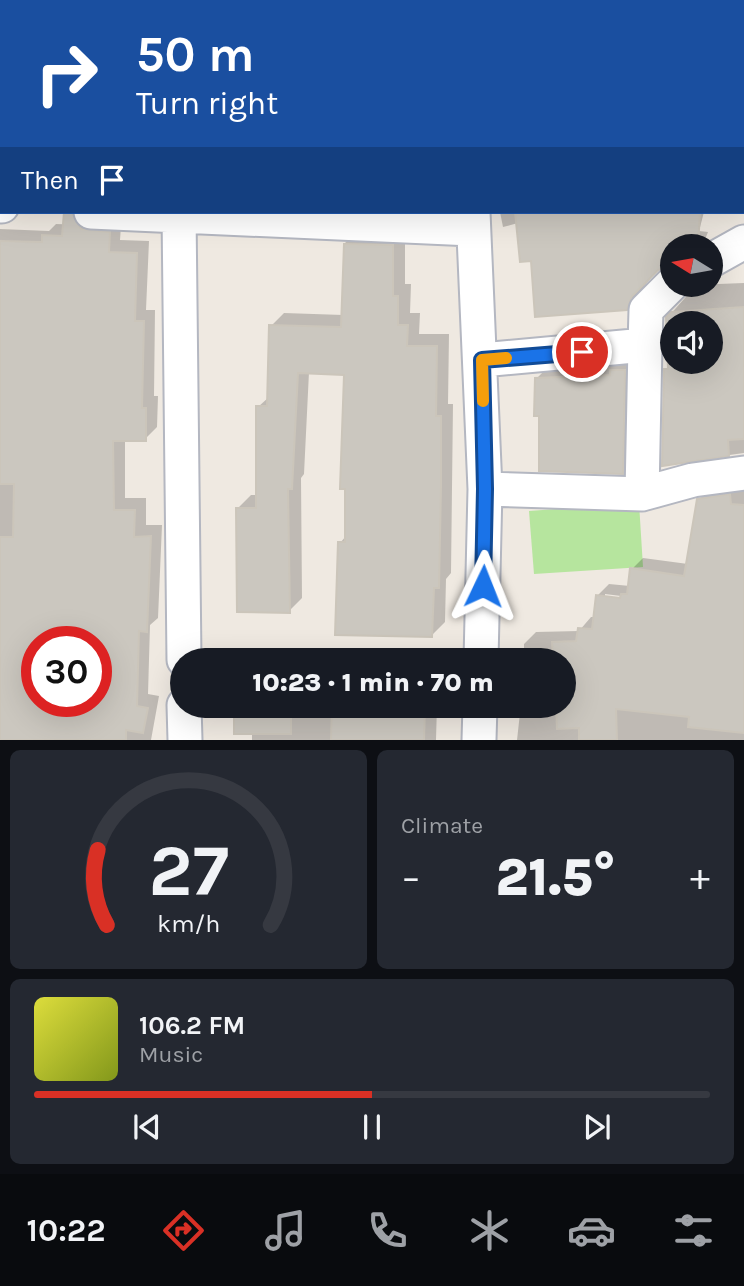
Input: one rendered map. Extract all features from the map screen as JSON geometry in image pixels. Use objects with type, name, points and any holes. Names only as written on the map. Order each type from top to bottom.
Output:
[{"type":"street","points":[[150,214],[473,221],[482,360],[485,489],[481,648]]},
{"type":"street","points":[[179,215],[184,648]]},
{"type":"street","points":[[723,254],[744,242]]},
{"type":"street","points":[[642,494],[646,310],[660,296]]},
{"type":"street","points":[[482,360],[645,345]]},
{"type":"street","points":[[485,489],[642,494],[693,480],[744,473]]},
{"type":"street","points":[[184,718],[184,740]]},
{"type":"street","points":[[479,740],[480,718]]},
{"type":"green space","points":[[639,503],[643,567],[534,574],[529,511]]},
{"type":"building","points":[[64,214],[73,214],[81,229],[110,232],[109,252],[137,253],[135,321],[144,321],[142,408],[146,408],[146,441],[113,441],[114,510],[135,510],[134,537],[151,536],[147,632],[139,631],[137,706],[148,708],[143,733],[126,730],[126,740],[0,740],[0,537],[13,537],[14,484],[0,484],[0,241],[42,242],[42,235],[62,236]]},
{"type":"building","points":[[515,214],[700,214],[699,234],[660,234],[660,269],[632,296],[627,310],[535,317],[531,261],[520,262]]},
{"type":"building","points":[[344,244],[393,245],[393,296],[398,296],[398,325],[408,325],[407,346],[437,346],[436,416],[441,416],[441,487],[439,588],[434,588],[432,637],[335,635],[338,542],[345,542],[345,489],[340,489],[344,375],[298,373],[292,489],[288,489],[290,613],[237,612],[236,508],[256,508],[256,406],[267,406],[269,325],[341,327]]},
{"type":"building","points":[[744,307],[744,439],[728,440],[729,456],[662,466],[664,374],[723,374],[723,311],[686,311]]},
{"type":"building","points":[[610,370],[625,370],[623,474],[539,471],[539,416],[534,416],[535,378],[610,375]]},
{"type":"building","points":[[730,494],[731,504],[744,505],[744,733],[688,727],[689,717],[616,709],[617,740],[579,740],[579,728],[557,729],[557,718],[576,718],[576,648],[552,648],[552,642],[576,641],[578,628],[592,629],[596,595],[620,598],[621,594],[627,594],[630,568],[684,576],[697,499]]},
{"type":"building","points":[[234,718],[291,718],[291,734],[234,734]]},
{"type":"building","points":[[332,718],[425,718],[424,740],[331,740]]},
{"type":"slow traffic","points":[[483,401],[482,360],[506,358]]},
{"type":"route","points":[[483,586],[485,489],[482,360],[582,352]]}]
